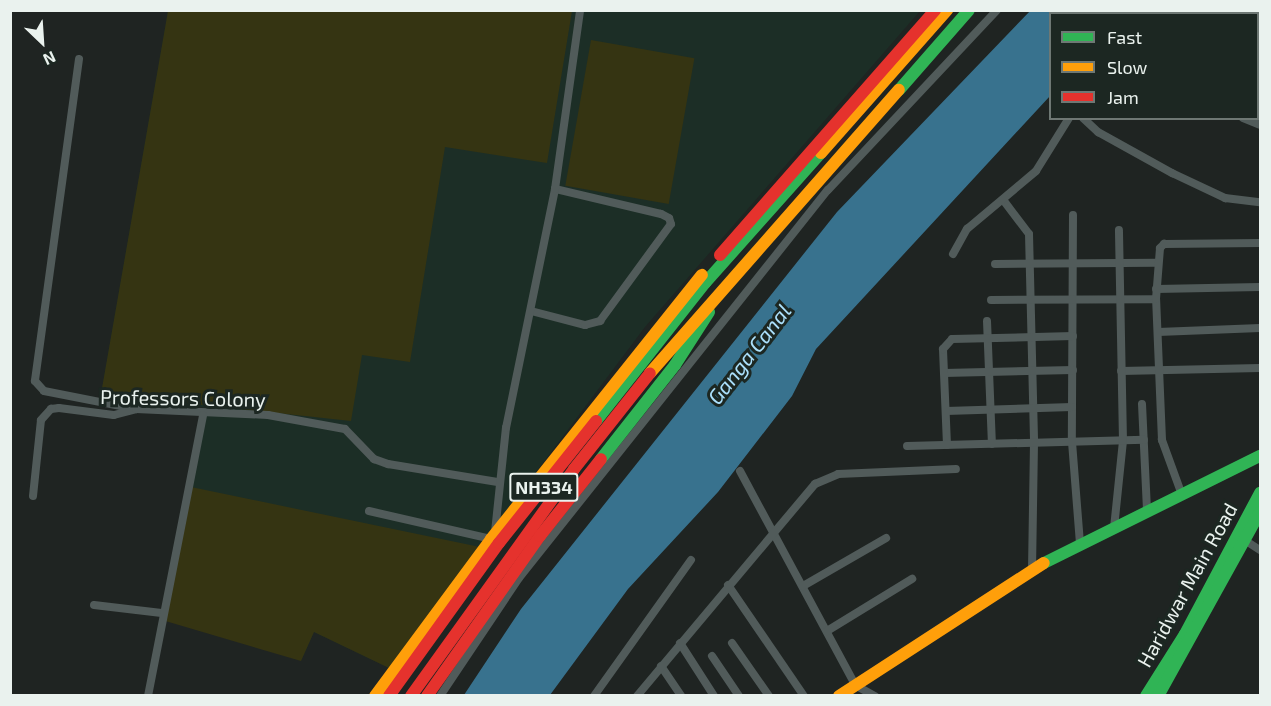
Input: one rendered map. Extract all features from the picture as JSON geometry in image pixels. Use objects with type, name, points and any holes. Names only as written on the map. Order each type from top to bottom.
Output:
[{"type":"main road","points":[[375,696],[493,536],[644,343],[935,10]]},
{"type":"main road","name":"NH334","points":[[389,696],[499,543],[705,284],[948,10]]},
{"type":"main road","name":"NH334","points":[[411,696],[574,469],[722,287],[969,10]]},
{"type":"main road","points":[[427,696],[540,536],[675,365],[722,287]]},
{"type":"main road","points":[[846,692],[1032,570],[1080,543],[1260,456]]},
{"type":"main road","name":"Haridwar Main Road","points":[[1146,696],[1185,634],[1260,493]]},
{"type":"main road","name":"Haridwar Main Road","points":[[1158,696],[1246,541],[1260,512]]},
{"type":"street","points":[[369,511],[493,536],[498,482],[555,189],[580,10]]},
{"type":"street","points":[[440,696],[519,578],[828,190],[997,10]]},
{"type":"street","points":[[79,59],[40,322],[35,381],[44,391],[136,409]]},
{"type":"street","points":[[953,254],[967,229],[1004,201],[1036,171],[1068,120]]},
{"type":"street","points":[[1085,120],[1098,132],[1172,173],[1225,198],[1260,202]]},
{"type":"street","points":[[531,311],[585,325],[600,321],[671,224],[669,218],[661,214],[555,189]]},
{"type":"street","points":[[1004,201],[1029,234],[1034,408],[1032,570]]},
{"type":"street","points":[[1073,215],[1072,442],[1080,543]]},
{"type":"street","points":[[1114,528],[1123,441],[1119,230]]},
{"type":"street","points":[[1182,495],[1162,440],[1156,299],[1157,262],[1164,244],[1260,243]]},
{"type":"street","points":[[994,264],[1157,262]]},
{"type":"street","points":[[1156,289],[1260,287]]},
{"type":"street","points":[[991,300],[1156,299]]},
{"type":"street","points":[[987,321],[992,444]]},
{"type":"street","points":[[1158,332],[1260,328]]},
{"type":"street","points":[[947,445],[943,349],[952,339],[988,336],[1073,336]]},
{"type":"street","points":[[1121,371],[1260,368]]},
{"type":"street","points":[[944,373],[1073,370]]},
{"type":"street","points":[[1142,404],[1147,512]]},
{"type":"street","points":[[945,411],[1072,407]]},
{"type":"street","name":"Professors Colony","points":[[33,496],[44,413],[59,408],[114,415],[136,409],[203,415],[249,413],[341,428],[381,462],[498,482]]},
{"type":"street","points":[[148,696],[162,613],[203,415]]},
{"type":"street","points":[[908,446],[1144,440]]},
{"type":"street","points":[[638,696],[808,490],[825,478],[956,469]]},
{"type":"street","points":[[740,471],[827,632],[846,692],[875,696]]},
{"type":"street","points":[[803,586],[886,538]]},
{"type":"street","points":[[1246,541],[1260,550]]},
{"type":"street","points":[[594,696],[690,560]]},
{"type":"street","points":[[827,632],[912,579]]},
{"type":"street","points":[[728,585],[804,696]]},
{"type":"street","points":[[94,605],[162,613]]},
{"type":"street","points":[[680,643],[714,696]]},
{"type":"street","points":[[732,643],[769,696]]},
{"type":"street","points":[[712,656],[739,696]]},
{"type":"street","points":[[661,666],[681,696]]},
{"type":"shaded area","points":[[168,11],[920,11],[645,327],[389,668],[314,632],[301,661],[191,487],[208,408],[101,394]]},
{"type":"shaded area","points":[[168,11],[572,11],[547,163],[445,147],[410,362],[362,355],[351,421],[101,394]]},
{"type":"shaded area","points":[[591,40],[694,58],[669,204],[565,186]]},
{"type":"shaded area","points":[[191,487],[480,547],[389,668],[314,632],[301,661],[162,620]]},
{"type":"water","name":"Ganga Canal","points":[[1031,10],[1129,11],[1049,12],[1049,97],[816,349],[792,396],[718,492],[628,589],[550,695],[464,695],[521,609],[837,212]]},
{"type":"traffic: fast","points":[[899,90],[969,10]]},
{"type":"traffic: fast","points":[[596,421],[705,283],[821,153]]},
{"type":"traffic: fast","points":[[601,459],[675,365],[709,312]]},
{"type":"traffic: fast","points":[[1044,563],[1260,456]]},
{"type":"traffic: fast","points":[[1146,696],[1185,634],[1260,493]]},
{"type":"traffic: fast","points":[[1158,696],[1260,512]]},
{"type":"traffic: slow","points":[[821,153],[947,10]]},
{"type":"traffic: slow","points":[[650,373],[899,90]]},
{"type":"traffic: slow","points":[[375,696],[491,539],[702,275]]},
{"type":"traffic: slow","points":[[839,696],[1044,563]]},
{"type":"traffic: jam","points":[[720,255],[935,10]]},
{"type":"traffic: jam","points":[[411,696],[574,469],[650,373]]},
{"type":"traffic: jam","points":[[389,696],[499,543],[596,421]]},
{"type":"traffic: jam","points":[[427,696],[540,536],[601,459]]}]
